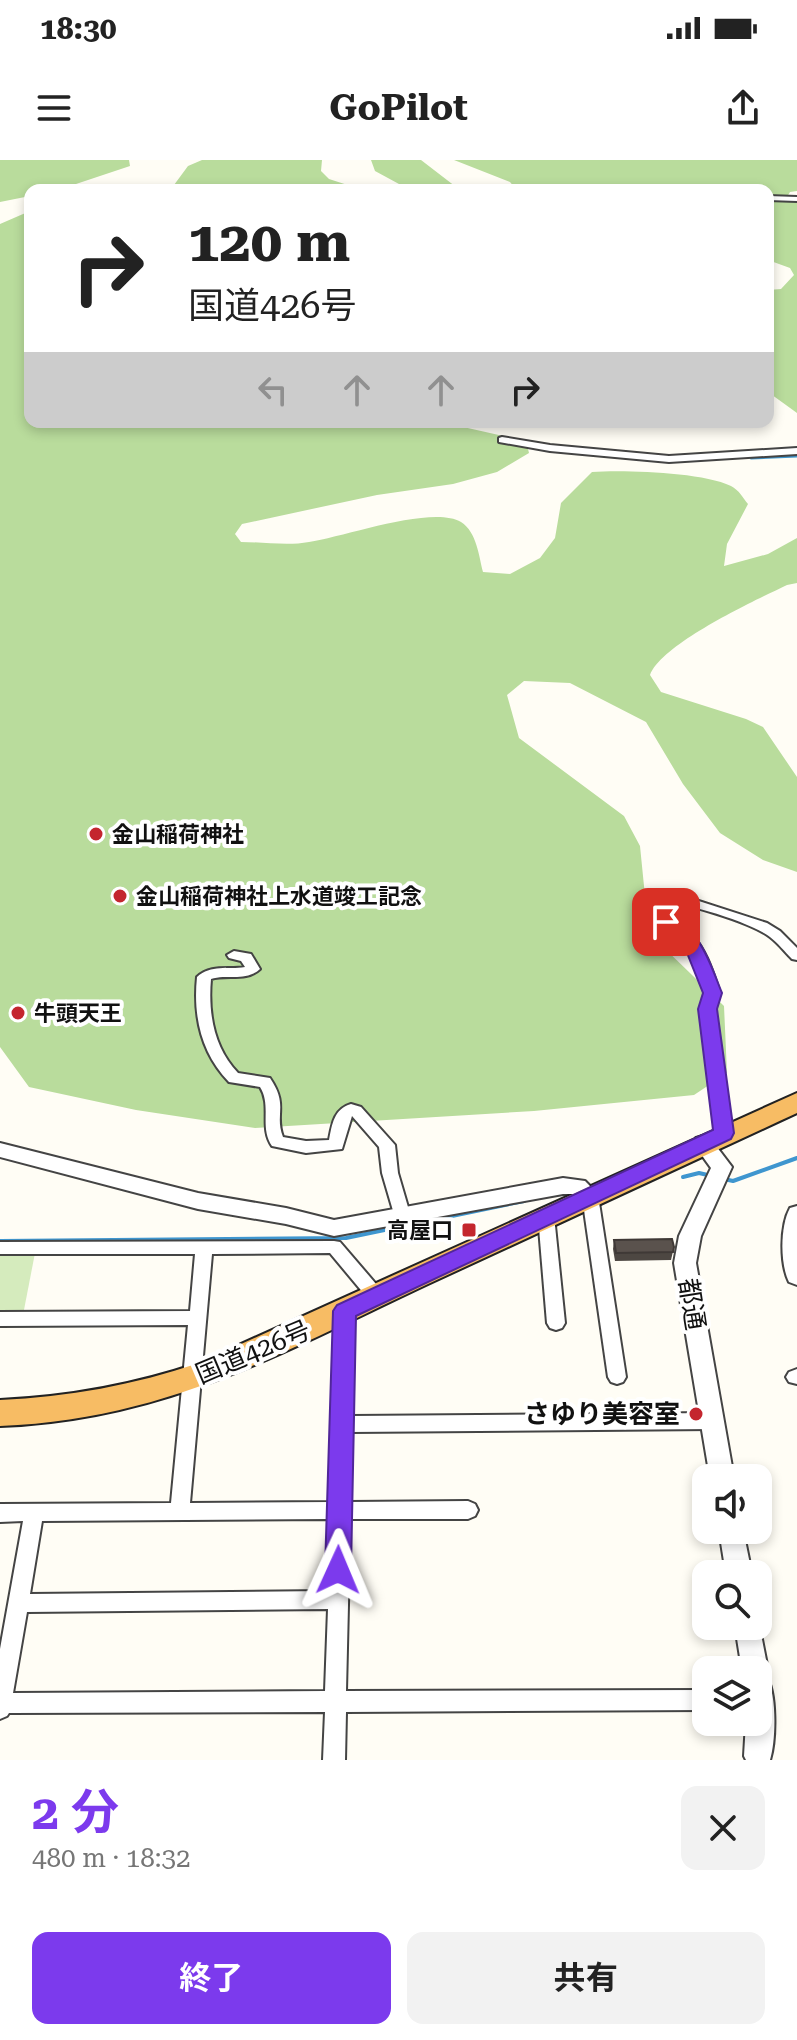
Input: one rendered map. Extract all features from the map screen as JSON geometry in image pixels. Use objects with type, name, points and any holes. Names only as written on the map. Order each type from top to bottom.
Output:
[{"type":"highway","name":"国道426号","points":[[0,1413],[62,1409],[105,1402],[148,1393],[193,1378],[797,1102]]},
{"type":"street","points":[[774,198],[797,199]]},
{"type":"street","points":[[502,440],[550,448],[669,459],[797,451]]},
{"type":"street","points":[[713,1138],[707,1009],[713,993],[693,946],[681,932],[652,912],[648,896],[672,897],[762,926],[797,956]]},
{"type":"street","points":[[231,955],[246,957],[253,969],[244,974],[209,973],[204,977],[202,988],[204,1023],[225,1069],[234,1078],[265,1082],[273,1092],[276,1106],[272,1131],[278,1142],[306,1147],[336,1145],[345,1112],[351,1109],[356,1111],[387,1145],[390,1173],[402,1214]]},
{"type":"street","name":"都通","points":[[713,1138],[721,1163],[718,1177],[690,1236],[685,1256],[720,1464]]},
{"type":"street","points":[[0,1150],[198,1201],[286,1216],[334,1228],[568,1185],[582,1188],[590,1196],[617,1377]]},
{"type":"street","points":[[797,1214],[794,1252],[797,1276]]},
{"type":"street","points":[[546,1216],[556,1323]]},
{"type":"street","points":[[0,1248],[334,1247],[376,1296]]},
{"type":"street","points":[[180,1511],[204,1248]]},
{"type":"street","points":[[334,1760],[345,1311]]},
{"type":"street","points":[[0,1319],[198,1318]]},
{"type":"street","points":[[341,1424],[713,1421]]},
{"type":"street","points":[[0,1513],[468,1510]]},
{"type":"street","points":[[34,1512],[0,1705],[692,1700]]},
{"type":"street","points":[[19,1603],[337,1600]]},
{"type":"street","points":[[759,1736],[759,1759]]},
{"type":"green space","points":[[0,160],[129,160],[130,166],[76,184],[24,184],[24,197],[0,202]]},
{"type":"green space","points":[[202,160],[322,160],[321,171],[329,179],[344,184],[175,184],[188,166]]},
{"type":"green space","points":[[371,160],[421,160],[452,184],[399,184],[375,171]]},
{"type":"green space","points":[[454,160],[797,160],[797,191],[790,192],[787,197],[797,203],[797,413],[774,396],[774,290],[781,289],[794,275],[790,268],[774,262],[774,184],[510,182]]},
{"type":"green space","points":[[24,214],[24,428],[468,428],[526,441],[529,453],[497,472],[453,484],[377,495],[242,524],[235,534],[241,542],[301,543],[409,520],[448,518],[461,522],[471,532],[483,572],[510,574],[540,558],[555,538],[561,503],[592,472],[606,471],[683,475],[718,481],[736,490],[748,504],[727,544],[724,566],[768,554],[797,538],[797,583],[754,601],[690,637],[658,663],[650,675],[661,692],[763,727],[797,777],[797,872],[763,860],[720,833],[683,784],[646,722],[570,683],[524,681],[507,695],[519,738],[624,816],[640,846],[645,896],[658,942],[724,1006],[727,1073],[694,1095],[534,1111],[255,1128],[136,1110],[29,1087],[0,1047],[0,224]]},
{"type":"green space","points":[[0,1253],[35,1253],[23,1315],[0,1315]]},
{"type":"building","points":[[672,1239],[673,1252],[616,1253],[614,1240]]},
{"type":"waterway","points":[[751,458],[797,456]]},
{"type":"waterway","points":[[724,1179],[733,1181],[797,1158]]},
{"type":"waterway","points":[[683,1177],[699,1173],[712,1176]]},
{"type":"waterway","points":[[0,1241],[346,1238],[524,1201]]},
{"type":"place","name":"金山稲荷神社","points":[[96,834]]},
{"type":"place","name":"金山稲荷神社上水道竣工記念","points":[[120,896]]},
{"type":"place","name":"牛頭天王","points":[[18,1013]]},
{"type":"place","name":"高屋口","points":[[469,1230]]},
{"type":"place","name":"さゆり美容室","points":[[696,1414]]},
{"type":"route","points":[[338,1570],[345,1311],[724,1133],[707,1009],[713,993],[693,946],[681,932],[666,922]]}]
